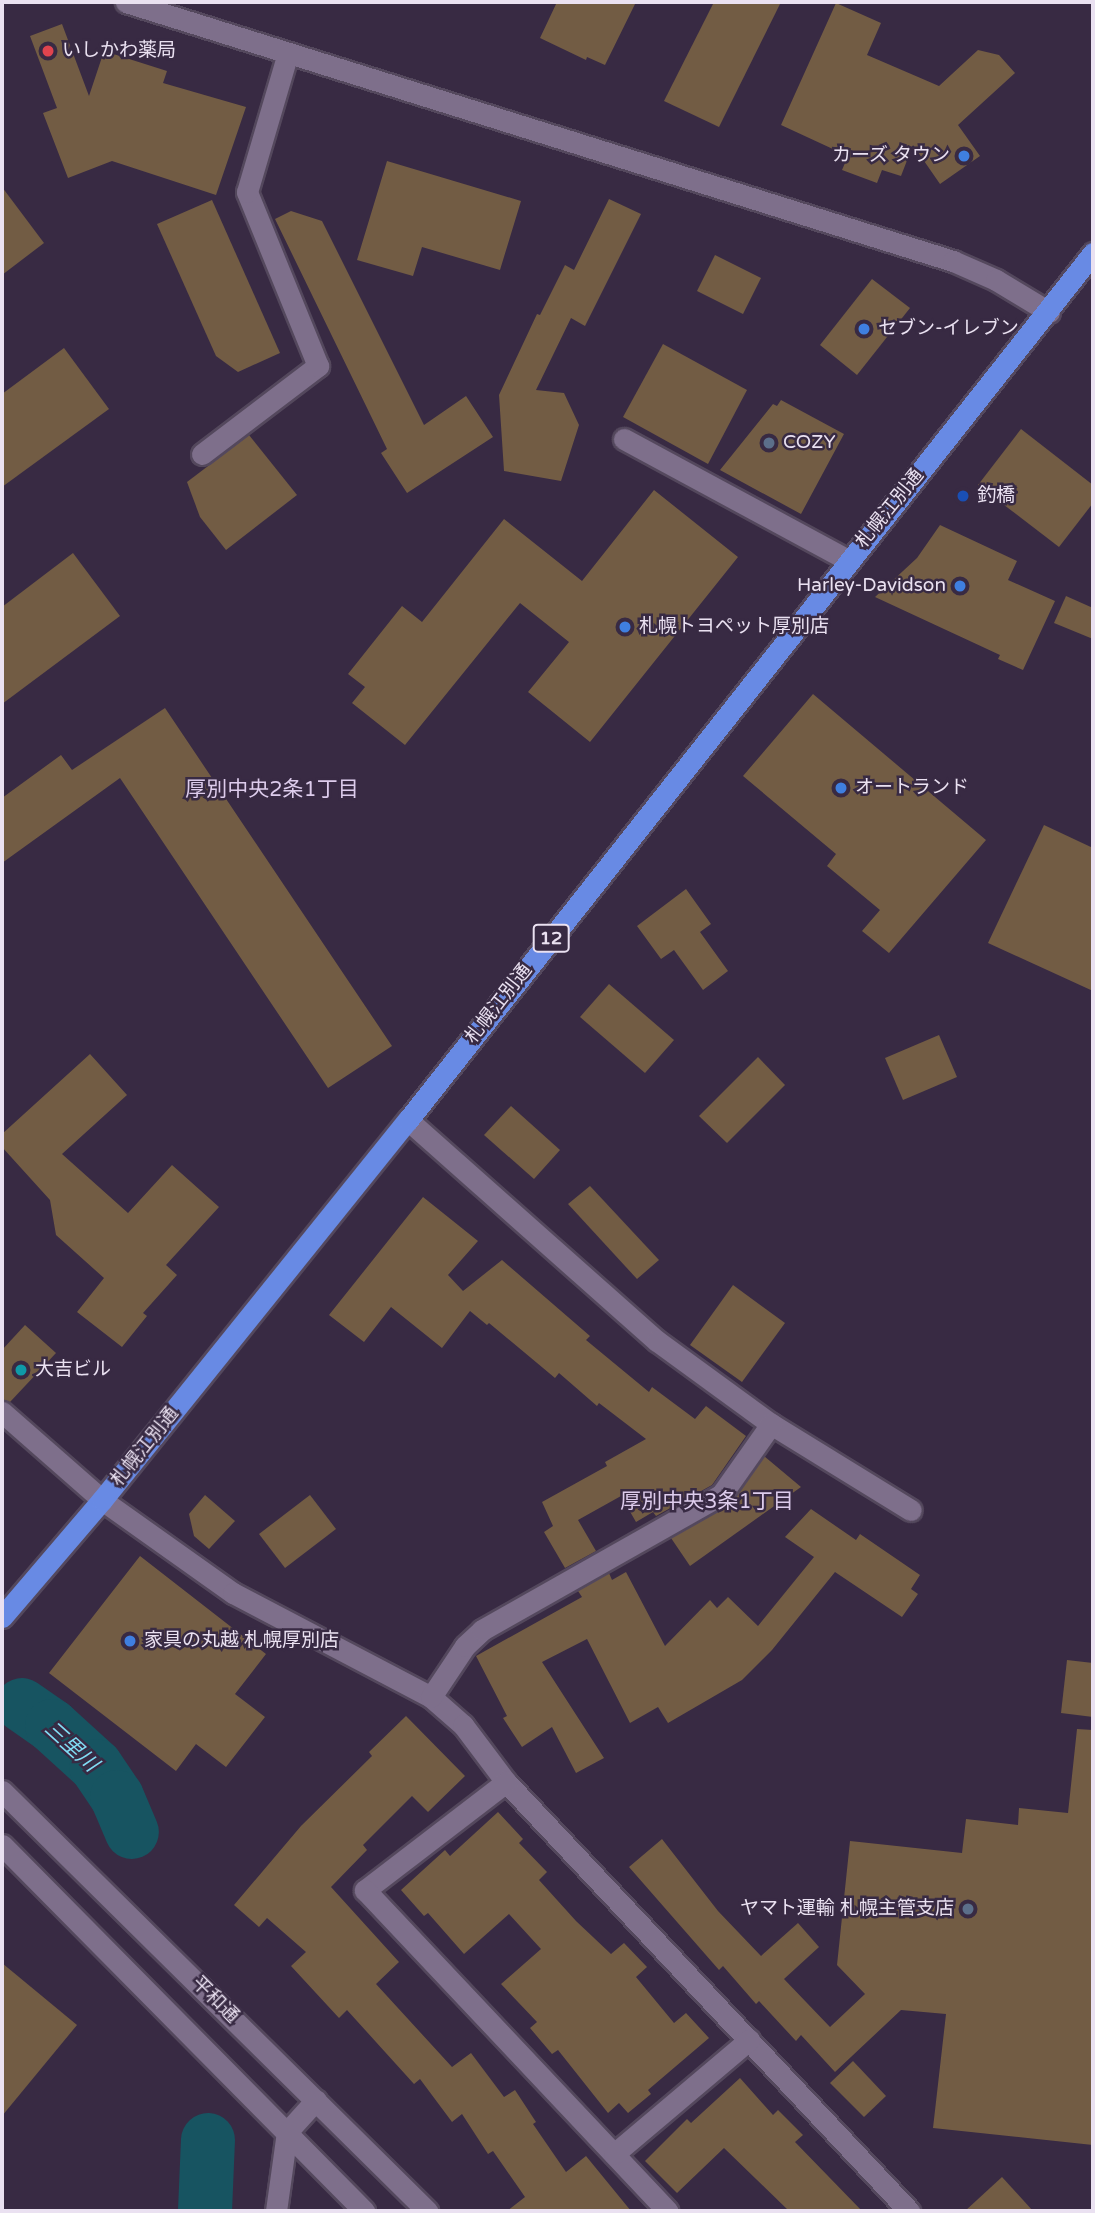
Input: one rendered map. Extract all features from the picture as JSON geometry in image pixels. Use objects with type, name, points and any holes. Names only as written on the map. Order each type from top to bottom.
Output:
[{"type":"highway","name":"札幌江別通","points":[[2,1617],[102,1500],[408,1119],[1093,253]]},
{"type":"street","points":[[127,2],[164,8],[288,53],[953,261],[996,280],[1049,312]]},
{"type":"street","points":[[202,454],[318,366],[247,192],[288,53]]},
{"type":"street","points":[[624,439],[848,560]]},
{"type":"street","points":[[408,1119],[657,1341],[771,1424],[911,1510]]},
{"type":"street","points":[[2,1412],[102,1500],[233,1593],[431,1697],[463,1725],[506,1782],[909,2211]]},
{"type":"street","points":[[431,1697],[465,1646],[482,1630],[721,1495],[771,1424]]},
{"type":"street","points":[[506,1782],[365,1889],[667,2211]]},
{"type":"street","name":"平和通","points":[[2,1791],[427,2211]]},
{"type":"street","points":[[2,1845],[364,2211]]},
{"type":"street","points":[[614,2154],[749,2040]]},
{"type":"street","points":[[276,2211],[287,2132],[316,2100]]},
{"type":"building","points":[[557,2],[636,2],[605,65],[587,57],[586,60],[540,38]]},
{"type":"building","points":[[714,2],[781,2],[719,127],[664,101]]},
{"type":"building","points":[[836,3],[881,23],[867,55],[939,86],[978,50],[999,55],[1015,73],[958,125],[980,156],[940,184],[913,145],[901,176],[882,170],[877,183],[842,170],[848,156],[781,125]]},
{"type":"building","points":[[62,24],[89,96],[104,51],[167,71],[163,83],[246,107],[216,195],[112,161],[68,178],[43,113],[57,108],[30,36]]},
{"type":"building","points":[[387,161],[521,201],[500,270],[422,247],[413,276],[357,260]]},
{"type":"building","points":[[2,187],[44,243],[2,275]]},
{"type":"building","points":[[609,199],[641,214],[585,326],[571,318],[536,390],[564,393],[579,425],[561,481],[504,471],[499,395],[537,314],[540,315],[565,265],[574,270]]},
{"type":"building","points":[[212,200],[280,353],[238,372],[216,356],[157,224]]},
{"type":"building","points":[[291,211],[322,221],[424,425],[466,396],[493,437],[407,493],[381,453],[387,449],[275,219]]},
{"type":"building","points":[[715,255],[761,278],[743,314],[697,291]]},
{"type":"building","points":[[872,279],[910,308],[857,375],[820,345]]},
{"type":"building","points":[[663,344],[747,390],[708,464],[623,417]]},
{"type":"building","points":[[64,348],[109,409],[2,487],[2,394]]},
{"type":"building","points":[[781,400],[844,434],[801,514],[720,470],[773,404],[777,406]]},
{"type":"building","points":[[1021,429],[1093,485],[1093,503],[1059,547],[978,485]]},
{"type":"building","points":[[249,435],[297,495],[226,550],[200,517],[187,482]]},
{"type":"building","points":[[654,490],[738,557],[590,742],[528,692],[569,642],[520,603],[405,745],[352,703],[365,687],[348,674],[402,606],[422,622],[504,519],[582,581]]},
{"type":"building","points":[[940,525],[1017,561],[1008,580],[1055,601],[1023,670],[998,659],[1000,655],[875,597],[917,558]]},
{"type":"building","points":[[73,553],[120,616],[2,704],[2,607]]},
{"type":"building","points":[[1066,596],[1093,608],[1093,639],[1054,623]]},
{"type":"building","points":[[813,694],[986,840],[889,953],[862,931],[880,910],[827,866],[836,854],[743,776]]},
{"type":"building","points":[[165,708],[392,1046],[328,1088],[120,778],[2,863],[2,798],[61,755],[72,770]]},
{"type":"building","points":[[1044,825],[1093,848],[1093,991],[988,943]]},
{"type":"building","points":[[686,889],[711,924],[700,932],[728,971],[703,990],[674,950],[661,959],[637,926]]},
{"type":"building","points":[[609,984],[674,1040],[645,1073],[580,1017]]},
{"type":"building","points":[[939,1035],[957,1077],[903,1100],[885,1058]]},
{"type":"building","points":[[90,1054],[127,1095],[62,1154],[128,1213],[172,1165],[219,1207],[166,1265],[177,1275],[143,1313],[147,1316],[122,1347],[77,1312],[104,1278],[56,1235],[50,1200],[2,1147],[2,1134]]},
{"type":"building","points":[[758,1057],[785,1085],[727,1143],[699,1116]]},
{"type":"building","points":[[511,1106],[560,1150],[534,1179],[484,1135]]},
{"type":"building","points":[[590,1186],[659,1260],[637,1279],[568,1204]]},
{"type":"building","points":[[423,1197],[478,1241],[448,1275],[463,1291],[502,1260],[590,1336],[586,1340],[649,1392],[652,1387],[695,1419],[706,1406],[746,1436],[712,1485],[656,1516],[653,1512],[636,1522],[621,1496],[578,1520],[596,1551],[565,1568],[544,1532],[553,1526],[542,1502],[607,1466],[605,1462],[646,1439],[599,1403],[597,1406],[559,1373],[555,1378],[489,1323],[487,1325],[470,1311],[442,1348],[391,1307],[364,1342],[329,1315]]},
{"type":"building","points":[[733,1285],[785,1323],[742,1382],[690,1345]]},
{"type":"building","name":"大吉ビル","points":[[25,1325],[56,1353],[10,1402],[2,1399],[2,1350]]},
{"type":"building","points":[[764,1456],[801,1487],[690,1566],[671,1538],[728,1506]]},
{"type":"building","points":[[205,1495],[235,1521],[209,1549],[194,1536],[189,1514]]},
{"type":"building","points":[[310,1495],[336,1529],[285,1568],[259,1534]]},
{"type":"building","points":[[811,1509],[856,1540],[860,1534],[920,1575],[911,1589],[918,1594],[902,1617],[835,1572],[772,1650],[742,1680],[668,1723],[658,1707],[630,1723],[587,1639],[542,1662],[604,1758],[576,1773],[552,1727],[522,1747],[503,1718],[507,1716],[476,1656],[582,1597],[578,1591],[609,1573],[612,1580],[626,1572],[665,1646],[710,1600],[717,1608],[728,1597],[758,1626],[814,1557],[785,1537]]},
{"type":"building","points":[[140,1556],[266,1654],[235,1694],[265,1717],[226,1767],[196,1744],[176,1771],[49,1673]]},
{"type":"building","points":[[1067,1660],[1093,1663],[1093,1717],[1061,1713]]},
{"type":"building","points":[[406,1716],[465,1776],[428,1812],[412,1796],[363,1845],[367,1850],[331,1887],[399,1962],[376,1984],[452,2067],[471,2053],[504,2097],[515,2090],[536,2122],[533,2124],[566,2172],[586,2156],[631,2211],[507,2211],[525,2197],[493,2151],[488,2154],[462,2114],[452,2122],[420,2079],[414,2084],[347,2010],[339,2018],[291,1966],[306,1952],[267,1918],[259,1927],[234,1905],[301,1826],[372,1756],[369,1752]]},
{"type":"building","name":"ヤマト運輸 札幌主管支店","points":[[1077,1729],[1093,1730],[1093,2145],[933,2128],[946,2014],[901,2010],[835,2072],[801,2035],[796,2041],[759,2001],[756,2004],[723,1966],[719,1970],[629,1867],[662,1839],[718,1911],[761,1956],[798,1923],[819,1947],[784,1979],[830,2027],[865,1994],[837,1965],[850,1841],[962,1853],[966,1819],[1018,1825],[1019,1808],[1068,1813]]},
{"type":"building","points":[[498,1812],[523,1839],[519,1843],[547,1872],[539,1880],[576,1921],[611,1954],[624,1943],[647,1967],[636,1977],[674,2023],[686,2013],[709,2038],[648,2090],[651,2094],[628,2113],[619,2103],[608,2113],[558,2050],[552,2054],[530,2028],[537,2022],[501,1984],[541,1949],[509,1914],[464,1954],[428,1913],[424,1916],[401,1890],[445,1850],[450,1856]]},
{"type":"building","points":[[2,1963],[77,2025],[2,2116]]},
{"type":"building","points":[[853,2061],[886,2096],[864,2117],[830,2083]]},
{"type":"building","points":[[740,2078],[773,2115],[778,2110],[803,2135],[795,2142],[862,2211],[789,2211],[724,2148],[677,2193],[645,2161],[687,2119],[691,2123]]},
{"type":"building","points":[[1002,2177],[1033,2211],[965,2211]]},
{"type":"waterway","name":"三里川","points":[[22,1705],[52,1726],[96,1766],[117,1797],[132,1832]]},
{"type":"waterway","name":"三里川","points":[[205,2211],[208,2140]]},
{"type":"place","name":"いしかわ薬局","points":[[48,51]]},
{"type":"place","name":"カーズ タウン","points":[[964,156]]},
{"type":"place","name":"セブン-イレブン","points":[[864,329]]},
{"type":"place","name":"COZY","points":[[769,443]]},
{"type":"place","name":"釣橋","points":[[963,496]]},
{"type":"place","name":"Harley-Davidson","points":[[960,586]]},
{"type":"place","name":"札幌トヨペット厚別店","points":[[625,627]]},
{"type":"place","name":"オートランド","points":[[841,788]]},
{"type":"place","name":"大吉ビル","points":[[21,1370]]},
{"type":"place","name":"家具の丸越 札幌厚別店","points":[[130,1641]]},
{"type":"place","name":"ヤマト運輸 札幌主管支店","points":[[968,1909]]},
{"type":"district","name":"厚別中央2条1丁目","points":[[272,790]]},
{"type":"district","name":"厚別中央3条1丁目","points":[[707,1502]]}]
